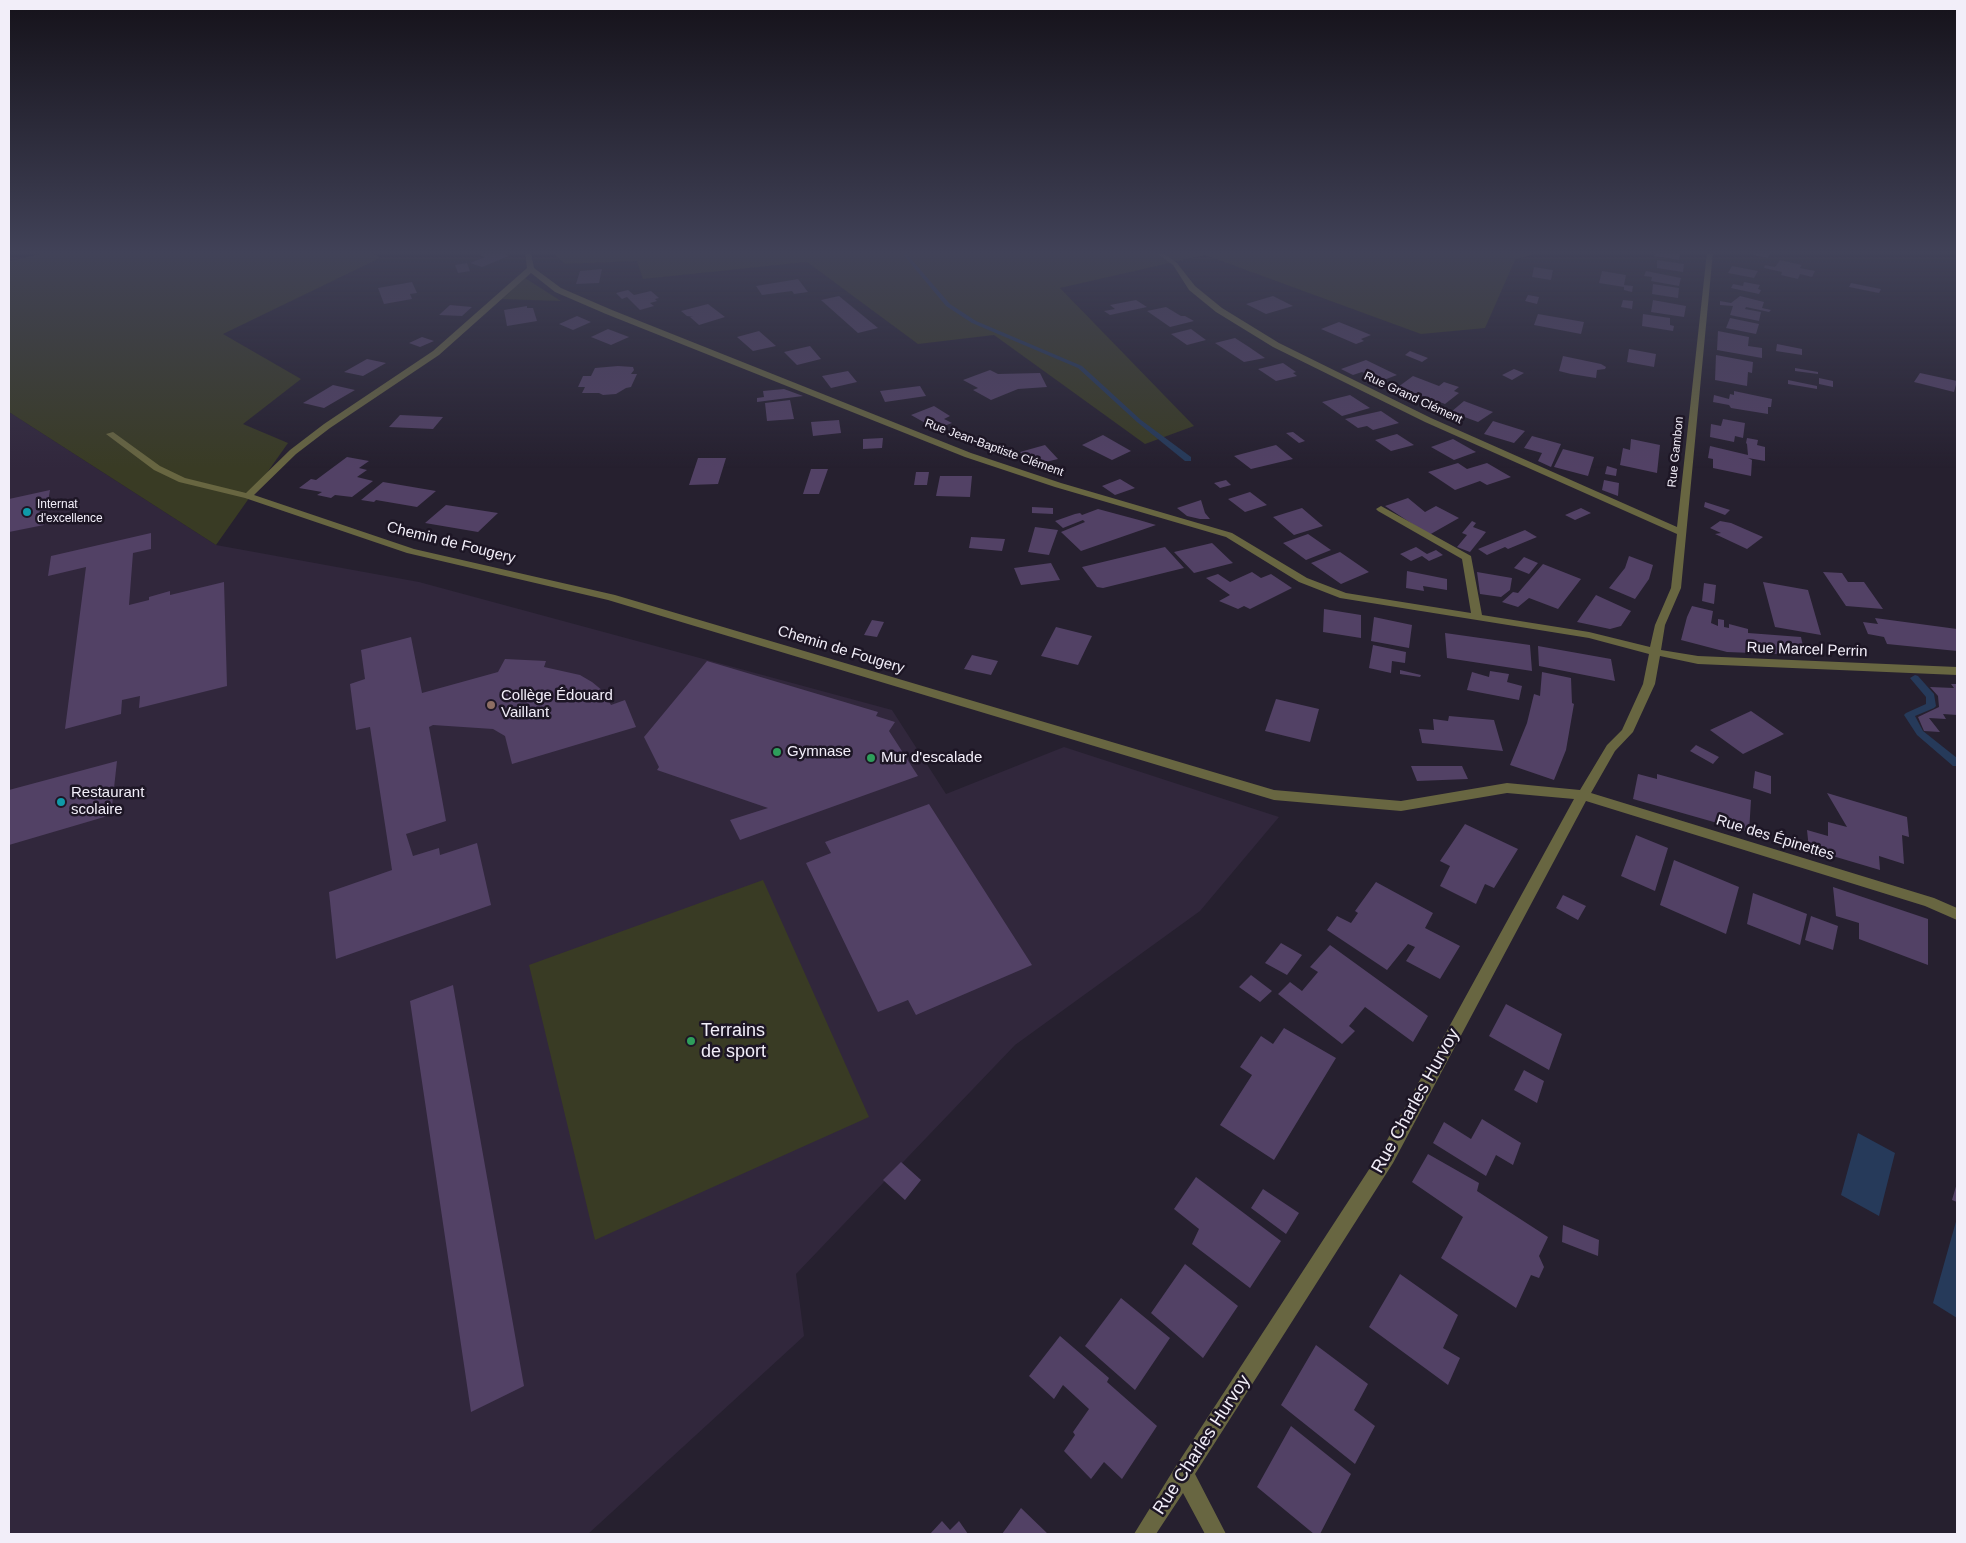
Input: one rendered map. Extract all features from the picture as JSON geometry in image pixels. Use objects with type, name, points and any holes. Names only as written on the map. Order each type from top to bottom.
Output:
[{"type":"street","points":[[248,496],[293,452],[327,426],[436,353],[469,324]]},
{"type":"street","name":"Rue Jean-Baptiste Clément","points":[[639,324],[968,455],[1058,485],[1228,535],[1303,580],[1344,596],[1589,635],[1655,652]]},
{"type":"street","name":"Rue Grand Clément","points":[[1242,324],[1276,345],[1428,420],[1680,532]]},
{"type":"street","name":"Rue Gambon","points":[[1655,652],[1660,625],[1676,588],[1680,532],[1702,324]]},
{"type":"street","name":"Chemin de Fougery","points":[[110,434],[157,468],[182,480],[248,496],[411,550],[611,597],[1274,795],[1400,806],[1507,788],[1582,795]]},
{"type":"street","points":[[1381,508],[1467,558],[1477,617]]},
{"type":"street","name":"Rue Charles Hurvoy","points":[[1144,1534],[1387,1157],[1582,795],[1611,748],[1627,732],[1649,684],[1655,652]]},
{"type":"street","name":"Rue Marcel Perrin","points":[[1655,652],[1698,660],[1957,671]]},
{"type":"street","name":"Rue des Épinettes","points":[[1582,795],[1929,902],[1957,914]]},
{"type":"street","points":[[1183,1474],[1216,1534]]},
{"type":"shaded area","points":[[9,412],[216,545],[419,582],[892,710],[946,794],[1064,747],[1279,817],[1200,911],[1015,1045],[796,1274],[804,1336],[588,1534],[9,1534]]},
{"type":"green space","points":[[9,324],[244,324],[223,334],[301,379],[243,424],[288,443],[216,545],[9,412]]},
{"type":"green space","points":[[891,324],[1095,324],[1194,426],[1145,444],[994,335],[918,344]]},
{"type":"green space","points":[[1394,324],[1487,324],[1485,328],[1421,334]]},
{"type":"green space","name":"Terrains de sport","points":[[763,880],[869,1117],[595,1240],[529,965]]},
{"type":"water","points":[[1858,1133],[1895,1153],[1879,1216],[1841,1195]]},
{"type":"water","points":[[1957,1218],[1957,1318],[1933,1303]]},
{"type":"building","points":[[559,324],[586,324],[573,330]]},
{"type":"building","points":[[848,324],[873,324],[878,328],[858,333]]},
{"type":"building","points":[[1166,324],[1182,324],[1170,327]]},
{"type":"building","points":[[1334,324],[1344,324],[1371,335],[1361,339],[1364,341],[1356,344],[1321,329]]},
{"type":"building","points":[[1534,324],[1583,324],[1581,334]]},
{"type":"building","points":[[1642,324],[1670,324],[1674,326],[1673,331],[1642,326]]},
{"type":"building","points":[[1728,324],[1759,324],[1756,334],[1726,328]]},
{"type":"building","points":[[608,329],[629,337],[611,345],[591,337]]},
{"type":"building","points":[[1191,329],[1206,340],[1187,345],[1171,334]]},
{"type":"building","points":[[759,331],[776,346],[753,351],[737,337]]},
{"type":"building","points":[[1718,331],[1749,337],[1748,346],[1762,348],[1762,358],[1717,350]]},
{"type":"building","points":[[422,337],[434,341],[420,347],[409,343]]},
{"type":"building","points":[[1235,338],[1265,358],[1244,362],[1215,343]]},
{"type":"building","points":[[1777,344],[1802,349],[1802,355],[1776,351]]},
{"type":"building","points":[[810,346],[821,359],[797,365],[784,352]]},
{"type":"building","points":[[1629,349],[1656,354],[1654,367],[1627,362]]},
{"type":"building","points":[[1410,351],[1428,358],[1422,362],[1405,355]]},
{"type":"building","points":[[1716,355],[1753,362],[1752,373],[1748,372],[1747,386],[1715,380]]},
{"type":"building","points":[[1563,356],[1601,364],[1606,367],[1605,369],[1597,370],[1596,378],[1559,371]]},
{"type":"building","points":[[367,359],[386,363],[363,376],[344,372]]},
{"type":"building","points":[[1366,360],[1397,375],[1381,381],[1362,372],[1353,375],[1341,369]]},
{"type":"building","points":[[1283,363],[1296,372],[1293,373],[1297,376],[1276,381],[1258,369]]},
{"type":"building","points":[[633,367],[634,370],[631,374],[637,374],[631,387],[616,394],[603,395],[599,393],[582,393],[585,387],[578,387],[583,376],[591,376],[595,368]]},
{"type":"building","points":[[1795,368],[1818,372],[1818,374],[1795,371]]},
{"type":"building","points":[[1514,369],[1524,373],[1512,380],[1502,375]]},
{"type":"building","points":[[990,370],[998,374],[1040,373],[1047,387],[1018,389],[991,400],[973,390],[978,388],[963,380]]},
{"type":"building","points":[[848,371],[857,382],[831,388],[822,376]]},
{"type":"building","points":[[1920,373],[1957,381],[1954,392],[1914,382]]},
{"type":"building","points":[[1413,376],[1439,386],[1444,382],[1459,387],[1454,391],[1459,393],[1445,404],[1398,387]]},
{"type":"building","points":[[1819,378],[1833,381],[1833,387],[1819,384]]},
{"type":"building","points":[[1788,380],[1817,386],[1817,389],[1788,384]]},
{"type":"building","points":[[333,385],[355,390],[324,408],[303,403]]},
{"type":"building","points":[[920,386],[926,396],[885,402],[880,391]]},
{"type":"building","points":[[784,389],[803,396],[757,402],[757,398],[764,397],[763,391]]},
{"type":"building","points":[[1734,391],[1772,399],[1771,407],[1768,407],[1768,414],[1731,408],[1729,405],[1713,402],[1714,395],[1729,399],[1730,394],[1734,395]]},
{"type":"building","points":[[1350,395],[1370,408],[1342,416],[1322,402]]},
{"type":"building","points":[[790,400],[794,419],[767,421],[765,403]]},
{"type":"building","points":[[1464,401],[1493,412],[1478,422],[1451,412]]},
{"type":"building","points":[[934,406],[950,416],[944,419],[952,423],[936,429],[911,415]]},
{"type":"building","points":[[1381,411],[1399,423],[1373,430],[1367,426],[1358,428],[1345,419]]},
{"type":"building","points":[[400,415],[443,417],[433,429],[389,427]]},
{"type":"building","points":[[1723,419],[1745,423],[1743,438],[1735,436],[1734,442],[1710,437],[1711,424],[1721,426]]},
{"type":"building","points":[[839,420],[841,433],[813,436],[811,422]]},
{"type":"building","points":[[1493,421],[1525,431],[1514,443],[1484,434]]},
{"type":"building","points":[[1293,432],[1305,441],[1299,443],[1286,433]]},
{"type":"building","points":[[1397,434],[1414,445],[1391,451],[1375,440]]},
{"type":"building","points":[[1103,435],[1131,451],[1112,460],[1082,445]]},
{"type":"building","points":[[1532,436],[1561,444],[1551,467],[1538,461],[1542,453],[1524,448]]},
{"type":"building","points":[[883,438],[882,448],[863,449],[863,439]]},
{"type":"building","points":[[1747,438],[1758,440],[1757,445],[1765,447],[1765,461],[1748,458],[1752,460],[1751,476],[1713,468],[1713,459],[1708,458],[1710,446],[1748,455]]},
{"type":"building","points":[[1453,439],[1476,452],[1454,460],[1431,447]]},
{"type":"building","points":[[1631,439],[1660,445],[1657,473],[1620,465],[1623,448],[1630,450]]},
{"type":"building","points":[[1045,445],[1058,459],[1033,465],[1020,452]]},
{"type":"building","points":[[1276,445],[1293,459],[1251,469],[1234,456]]},
{"type":"building","points":[[1563,449],[1594,457],[1588,476],[1554,467]]},
{"type":"building","points":[[347,457],[369,461],[359,468],[367,470],[357,477],[373,481],[352,497],[335,495],[331,498],[317,495],[322,492],[299,488],[311,479],[316,480]]},
{"type":"building","points":[[698,458],[726,458],[718,484],[689,485]]},
{"type":"building","points":[[1458,463],[1467,469],[1487,463],[1511,477],[1487,485],[1480,481],[1455,490],[1428,472]]},
{"type":"building","points":[[1607,466],[1617,469],[1616,476],[1605,474]]},
{"type":"building","points":[[811,469],[828,469],[819,494],[803,494]]},
{"type":"building","points":[[916,472],[929,472],[927,485],[914,485]]},
{"type":"building","points":[[940,476],[972,476],[970,497],[936,496]]},
{"type":"building","points":[[1120,479],[1135,488],[1115,495],[1102,486]]},
{"type":"building","points":[[1226,480],[1231,485],[1220,488],[1214,483]]},
{"type":"building","points":[[1604,480],[1619,483],[1618,496],[1602,490]]},
{"type":"building","points":[[383,482],[436,491],[417,507],[376,500],[374,502],[361,500]]},
{"type":"building","name":"Internat d'excellence","points":[[50,490],[44,525],[9,532],[9,499]]},
{"type":"building","points":[[1250,492],[1267,505],[1245,512],[1228,499]]},
{"type":"building","points":[[1408,498],[1425,512],[1436,506],[1459,518],[1429,535],[1385,506]]},
{"type":"building","points":[[1201,500],[1205,513],[1210,519],[1187,516],[1177,508]]},
{"type":"building","points":[[1705,502],[1730,510],[1725,515],[1704,507]]},
{"type":"building","points":[[446,505],[498,513],[478,532],[425,523]]},
{"type":"building","points":[[1032,507],[1053,508],[1053,514],[1032,513]]},
{"type":"building","points":[[1302,508],[1323,526],[1294,535],[1273,517]]},
{"type":"building","points":[[1581,508],[1591,513],[1575,520],[1565,515]]},
{"type":"building","points":[[1098,509],[1156,525],[1081,551],[1061,532],[1085,522],[1083,520],[1063,528],[1055,521]]},
{"type":"building","points":[[1472,521],[1476,523],[1473,527],[1486,532],[1470,552],[1457,547],[1467,535],[1462,533]]},
{"type":"building","points":[[1720,521],[1731,523],[1763,537],[1747,549],[1715,534],[1721,533],[1710,528]]},
{"type":"building","points":[[1035,527],[1058,530],[1049,555],[1028,552]]},
{"type":"building","points":[[1525,530],[1537,537],[1487,555],[1478,549]]},
{"type":"building","points":[[151,533],[151,549],[133,553],[129,605],[149,600],[149,597],[170,591],[170,595],[224,582],[227,686],[139,708],[140,696],[122,700],[121,714],[65,729],[86,567],[48,576],[51,556]]},
{"type":"building","points":[[1308,534],[1331,550],[1306,560],[1283,543]]},
{"type":"building","points":[[971,537],[1005,539],[1002,551],[969,548]]},
{"type":"building","points":[[1212,543],[1233,563],[1194,573],[1174,552]]},
{"type":"building","points":[[1165,547],[1184,568],[1103,588],[1097,587],[1082,567]]},
{"type":"building","points":[[1416,547],[1427,554],[1436,550],[1443,555],[1429,561],[1422,556],[1411,561],[1400,554]]},
{"type":"building","points":[[1340,552],[1369,572],[1341,584],[1311,563]]},
{"type":"building","points":[[1629,556],[1653,565],[1649,579],[1635,599],[1609,588],[1625,568]]},
{"type":"building","points":[[1524,557],[1538,563],[1529,574],[1514,568]]},
{"type":"building","points":[[1051,563],[1060,580],[1021,585],[1014,568]]},
{"type":"building","points":[[1543,564],[1581,579],[1558,609],[1529,598],[1518,607],[1502,602],[1513,592],[1518,593]]},
{"type":"building","points":[[1407,571],[1447,579],[1447,590],[1423,586],[1424,591],[1406,588]]},
{"type":"building","points":[[1252,572],[1261,578],[1271,574],[1292,588],[1250,609],[1244,606],[1238,609],[1219,601],[1230,595],[1206,578],[1218,574],[1230,582]]},
{"type":"building","points":[[1477,572],[1512,578],[1510,590],[1501,597],[1480,594]]},
{"type":"building","points":[[1823,572],[1842,573],[1848,582],[1864,582],[1883,609],[1846,606]]},
{"type":"building","points":[[1763,582],[1808,590],[1821,635],[1775,627]]},
{"type":"building","points":[[1704,583],[1716,585],[1714,604],[1702,601]]},
{"type":"building","points":[[1596,595],[1631,611],[1621,626],[1610,629],[1577,622]]},
{"type":"building","points":[[1692,606],[1713,611],[1711,623],[1718,626],[1718,619],[1724,620],[1724,627],[1729,628],[1729,624],[1748,629],[1748,633],[1801,637],[1805,655],[1727,652],[1681,640]]},
{"type":"building","points":[[1324,609],[1361,615],[1361,638],[1323,632]]},
{"type":"building","points":[[1374,617],[1412,625],[1409,648],[1371,641]]},
{"type":"building","points":[[1875,618],[1957,629],[1957,651],[1887,644],[1884,637],[1868,634],[1863,622],[1878,624]]},
{"type":"building","points":[[872,620],[884,622],[877,637],[864,635]]},
{"type":"building","points":[[1056,627],[1092,636],[1078,665],[1041,656]]},
{"type":"building","points":[[1445,633],[1530,645],[1532,671],[1447,658]]},
{"type":"building","points":[[411,637],[422,693],[498,672],[505,659],[546,661],[544,667],[580,675],[592,682],[603,691],[611,705],[625,700],[636,727],[512,764],[505,736],[493,729],[433,725],[429,727],[446,821],[406,834],[413,856],[439,848],[440,855],[477,843],[491,905],[336,959],[329,892],[392,870],[370,727],[356,730],[350,684],[365,679],[361,650]]},
{"type":"building","points":[[1373,645],[1406,652],[1405,663],[1392,661],[1391,673],[1369,668]]},
{"type":"building","points":[[1538,646],[1611,659],[1615,681],[1539,666]]},
{"type":"building","points":[[972,655],[998,661],[991,675],[964,669]]},
{"type":"building","name":"Gymnase","points":[[707,661],[878,712],[876,716],[895,722],[889,731],[918,776],[740,840],[730,820],[768,808],[657,770],[659,767],[644,737]]},
{"type":"building","points":[[1400,670],[1421,675],[1420,677],[1400,674]]},
{"type":"building","points":[[1490,671],[1509,674],[1507,682],[1522,686],[1519,700],[1467,690],[1472,672],[1489,677]]},
{"type":"building","points":[[1542,672],[1571,678],[1572,703],[1574,704],[1566,750],[1554,780],[1510,765],[1527,723],[1534,694],[1540,696]]},
{"type":"building","points":[[1951,684],[1957,684],[1957,715],[1943,714],[1946,719],[1929,718],[1940,732],[1924,731],[1918,717],[1939,707],[1938,696],[1930,687],[1954,688]]},
{"type":"building","points":[[1276,699],[1319,709],[1310,742],[1265,731]]},
{"type":"building","points":[[1751,711],[1784,734],[1743,754],[1710,730]]},
{"type":"building","points":[[1449,716],[1494,720],[1503,751],[1422,743],[1419,729],[1434,730],[1433,719],[1448,721]]},
{"type":"building","points":[[1696,745],[1719,757],[1713,764],[1690,751]]},
{"type":"building","name":"Restaurant scolaire","points":[[117,761],[111,815],[9,845],[9,790]]},
{"type":"building","points":[[1411,766],[1462,766],[1468,779],[1417,781]]},
{"type":"building","points":[[1755,771],[1771,776],[1771,794],[1753,788]]},
{"type":"building","points":[[1638,774],[1657,779],[1657,774],[1751,800],[1749,832],[1633,799]]},
{"type":"building","points":[[1827,793],[1907,817],[1909,837],[1902,835],[1904,864],[1879,856],[1880,870],[1809,849],[1807,830],[1828,836],[1828,822],[1847,827]]},
{"type":"building","points":[[929,804],[1032,965],[916,1015],[908,1000],[878,1012],[806,863],[831,853],[825,842]]},
{"type":"building","points":[[1465,824],[1518,849],[1494,888],[1485,884],[1476,904],[1440,886],[1450,866],[1440,861]]},
{"type":"building","points":[[1636,835],[1668,848],[1655,891],[1621,876]]},
{"type":"building","points":[[1674,860],[1739,887],[1726,934],[1660,905]]},
{"type":"building","points":[[1376,882],[1433,913],[1425,928],[1460,946],[1440,979],[1406,961],[1415,947],[1408,944],[1387,970],[1327,930],[1337,916],[1351,923],[1358,913],[1355,911]]},
{"type":"building","points":[[1833,887],[1928,919],[1928,965],[1859,939],[1859,923],[1836,916]]},
{"type":"building","points":[[1753,893],[1807,914],[1800,945],[1747,924]]},
{"type":"building","points":[[1563,895],[1586,906],[1578,920],[1556,908]]},
{"type":"building","points":[[1811,916],[1838,926],[1833,950],[1805,940]]},
{"type":"building","points":[[1281,943],[1302,955],[1287,975],[1265,963]]},
{"type":"building","points":[[1330,945],[1428,1016],[1413,1042],[1365,1007],[1349,1026],[1355,1031],[1342,1044],[1278,994],[1290,982],[1302,991],[1318,972],[1310,967]]},
{"type":"building","points":[[1251,975],[1272,991],[1260,1002],[1239,987]]},
{"type":"building","points":[[453,985],[524,1386],[471,1412],[410,1001]]},
{"type":"building","points":[[1506,1004],[1562,1034],[1549,1070],[1489,1036]]},
{"type":"building","points":[[1284,1028],[1336,1058],[1274,1160],[1220,1125],[1252,1075],[1240,1067],[1261,1036],[1273,1044]]},
{"type":"building","points":[[1524,1070],[1544,1081],[1537,1103],[1514,1090]]},
{"type":"building","points":[[1482,1119],[1521,1143],[1513,1165],[1496,1155],[1486,1176],[1433,1143],[1444,1122],[1471,1139]]},
{"type":"building","points":[[1428,1154],[1479,1183],[1477,1191],[1548,1237],[1539,1256],[1544,1267],[1539,1278],[1531,1275],[1516,1308],[1441,1258],[1463,1217],[1412,1182]]},
{"type":"building","points":[[901,1162],[921,1180],[905,1200],[883,1180]]},
{"type":"building","points":[[1196,1177],[1281,1241],[1250,1288],[1192,1244],[1199,1229],[1174,1209]]},
{"type":"building","points":[[1957,1183],[1957,1202],[1952,1200]]},
{"type":"building","points":[[1263,1189],[1299,1213],[1286,1234],[1251,1208]]},
{"type":"building","points":[[1563,1225],[1599,1240],[1598,1256],[1562,1242]]},
{"type":"building","points":[[1185,1264],[1238,1306],[1203,1358],[1151,1313]]},
{"type":"building","points":[[1400,1274],[1458,1315],[1443,1348],[1460,1358],[1448,1385],[1369,1327]]},
{"type":"building","points":[[1121,1298],[1170,1338],[1135,1390],[1085,1346]]},
{"type":"building","points":[[1060,1336],[1109,1378],[1107,1382],[1157,1426],[1122,1479],[1104,1462],[1091,1479],[1064,1451],[1075,1435],[1073,1432],[1089,1409],[1063,1385],[1054,1399],[1029,1376]]},
{"type":"building","points":[[1316,1345],[1368,1384],[1354,1410],[1375,1426],[1355,1464],[1281,1405]]},
{"type":"building","points":[[1291,1426],[1351,1474],[1320,1534],[1314,1534],[1257,1487]]},
{"type":"building","points":[[1021,1508],[1048,1534],[1002,1534]]},
{"type":"building","points":[[942,1521],[950,1530],[959,1521],[968,1534],[930,1534]]},
{"type":"waterway","points":[[979,324],[1080,367],[1139,421],[1188,459]]},
{"type":"waterway","points":[[1915,678],[1931,696],[1931,706],[1909,715],[1920,733],[1957,763]]},
{"type":"place","name":"Internat d'excellence","points":[[27,512]]},
{"type":"place","name":"Collège Édouard Vaillant","points":[[491,705]]},
{"type":"place","name":"Gymnase","points":[[777,752]]},
{"type":"place","name":"Mur d'escalade","points":[[871,758]]},
{"type":"place","name":"Restaurant scolaire","points":[[61,802]]},
{"type":"place","name":"Terrains de sport","points":[[691,1041]]}]
